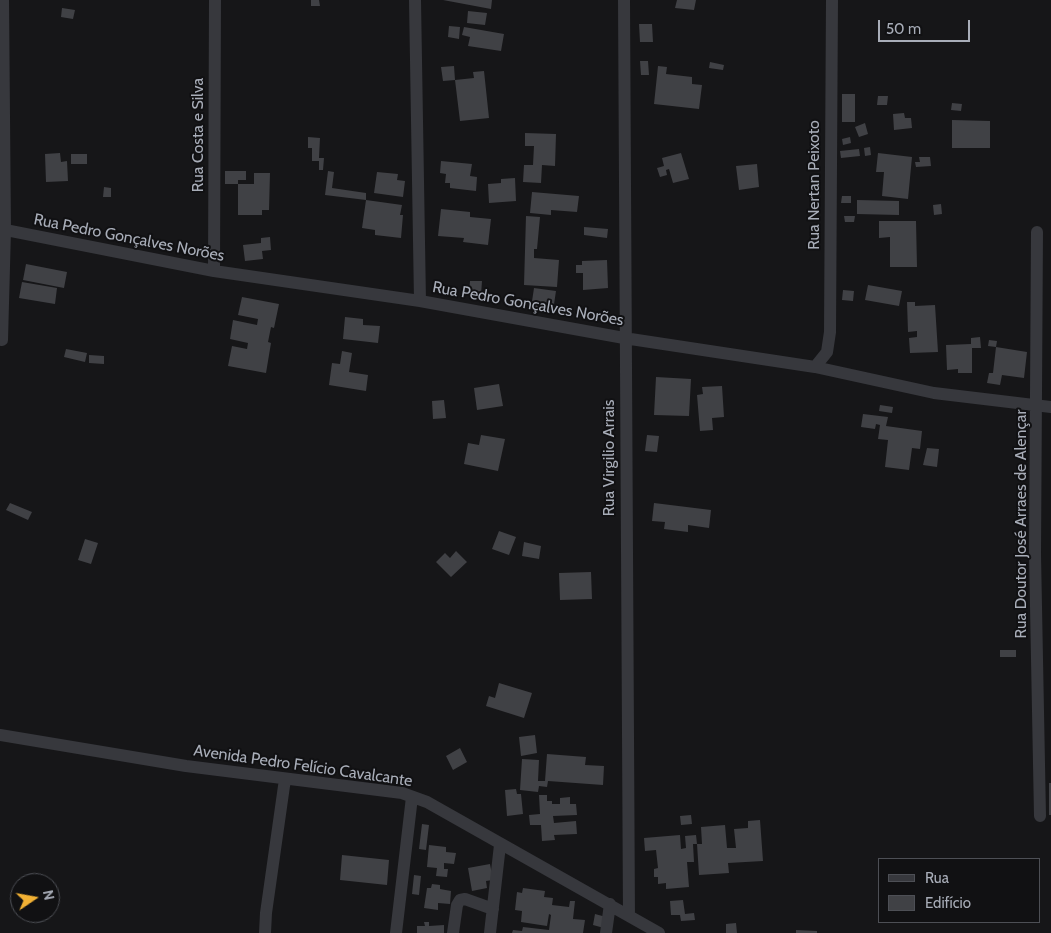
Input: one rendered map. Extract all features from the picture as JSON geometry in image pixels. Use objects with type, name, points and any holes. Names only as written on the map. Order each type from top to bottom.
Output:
[{"type":"street","points":[[2,340],[3,0]]},
{"type":"street","name":"Rua Costa e Silva","points":[[214,271],[215,0]]},
{"type":"street","points":[[415,0],[420,301]]},
{"type":"street","name":"Rua Virgilio Arrais","points":[[624,0],[624,338],[629,916]]},
{"type":"street","name":"Rua Nertan Peixoto","points":[[815,366],[826,352],[830,332],[832,0]]},
{"type":"street","name":"Rua Pedro Gonçalves Norões","points":[[3,230],[214,271],[420,301],[624,338],[815,366],[934,393],[1051,407]]},
{"type":"street","name":"Rua Doutor José Arraes de Alençar","points":[[1038,232],[1035,554],[1040,816]]},
{"type":"street","name":"Avenida Pedro Felício Cavalcante","points":[[0,735],[134,758],[402,793],[439,808],[500,845],[660,933]]},
{"type":"street","points":[[265,933],[266,912],[285,779]]},
{"type":"street","points":[[396,933],[412,797]]},
{"type":"street","points":[[490,933],[500,845]]},
{"type":"street","points":[[453,933],[457,905],[460,900],[465,899],[493,909]]},
{"type":"street","points":[[606,933],[610,904]]},
{"type":"building","points":[[311,0],[319,0],[320,6],[311,6]]},
{"type":"building","points":[[443,0],[492,0],[491,9]]},
{"type":"building","points":[[677,0],[696,0],[694,10],[675,8]]},
{"type":"building","points":[[62,8],[75,10],[73,19],[61,17]]},
{"type":"building","points":[[468,11],[487,13],[485,25],[467,23]]},
{"type":"building","points":[[639,24],[652,24],[653,42],[640,42]]},
{"type":"building","points":[[449,26],[460,27],[459,39],[448,37]]},
{"type":"building","points":[[464,27],[504,34],[501,51],[468,46],[470,37],[462,35]]},
{"type":"building","points":[[640,61],[648,61],[649,75],[641,75]]},
{"type":"building","points":[[710,62],[724,65],[723,70],[709,68]]},
{"type":"building","points":[[454,66],[455,80],[443,81],[441,67]]},
{"type":"building","points":[[658,66],[667,67],[666,74],[692,77],[692,84],[702,85],[699,109],[654,104]]},
{"type":"building","points":[[484,71],[489,118],[460,121],[455,80],[474,78],[473,72]]},
{"type":"building","points":[[842,94],[855,94],[855,122],[842,122]]},
{"type":"building","points":[[878,96],[888,96],[887,105],[877,105]]},
{"type":"building","points":[[952,103],[962,104],[961,111],[951,110]]},
{"type":"building","points":[[904,113],[905,118],[911,118],[912,128],[894,130],[893,114]]},
{"type":"building","points":[[952,120],[990,121],[990,148],[952,148]]},
{"type":"building","points":[[865,123],[868,134],[859,137],[855,127]]},
{"type":"building","points":[[525,133],[556,134],[555,166],[542,165],[541,183],[523,182],[524,165],[533,165],[534,146],[525,146]]},
{"type":"building","points":[[308,137],[320,138],[319,158],[324,158],[323,170],[319,170],[319,161],[312,161],[312,148],[308,148]]},
{"type":"building","points":[[850,137],[851,143],[843,145],[842,139]]},
{"type":"building","points":[[870,147],[871,155],[865,156],[864,148]]},
{"type":"building","points":[[859,149],[860,156],[841,158],[840,151]]},
{"type":"building","points":[[60,153],[61,162],[67,161],[68,181],[46,182],[45,154]]},
{"type":"building","points":[[681,153],[689,179],[673,183],[669,169],[666,170],[667,175],[660,177],[657,168],[664,166],[662,158]]},
{"type":"building","points":[[878,153],[912,157],[908,199],[882,196],[884,172],[876,172]]},
{"type":"building","points":[[71,154],[87,154],[87,164],[71,164]]},
{"type":"building","points":[[919,157],[930,157],[931,166],[916,167],[915,162],[920,162]]},
{"type":"building","points":[[441,161],[472,164],[470,176],[477,177],[476,191],[450,188],[450,183],[445,183],[446,174],[440,173]]},
{"type":"building","points":[[757,164],[759,187],[739,190],[736,166]]},
{"type":"building","points":[[225,171],[246,171],[246,180],[238,180],[238,184],[225,184]]},
{"type":"building","points":[[328,171],[334,172],[332,188],[366,193],[366,200],[325,195]]},
{"type":"building","points":[[377,172],[398,174],[397,180],[405,181],[403,197],[374,193]]},
{"type":"building","points":[[254,173],[270,173],[269,210],[262,210],[262,215],[238,215],[238,184],[254,184]]},
{"type":"building","points":[[515,178],[516,201],[489,203],[488,184],[501,183],[501,179]]},
{"type":"building","points":[[104,187],[111,188],[111,197],[103,197]]},
{"type":"building","points":[[532,192],[579,196],[577,212],[551,210],[551,215],[530,213]]},
{"type":"building","points":[[842,196],[851,196],[851,203],[841,203]]},
{"type":"building","points":[[366,200],[402,205],[400,215],[403,215],[401,238],[375,235],[375,230],[362,228]]},
{"type":"building","points":[[857,200],[899,201],[899,215],[857,214]]},
{"type":"building","points":[[941,204],[942,214],[934,215],[933,205]]},
{"type":"building","points":[[441,209],[470,212],[470,217],[491,219],[488,245],[463,242],[464,238],[438,236]]},
{"type":"building","points":[[526,216],[540,217],[537,249],[534,249],[534,258],[559,260],[557,287],[524,285]]},
{"type":"building","points":[[844,216],[855,216],[854,222],[845,222]]},
{"type":"building","points":[[879,221],[916,221],[917,267],[890,267],[890,237],[879,238]]},
{"type":"building","points":[[584,227],[608,229],[607,238],[584,235]]},
{"type":"building","points":[[270,237],[271,250],[262,251],[263,259],[245,261],[243,245],[261,243],[261,238]]},
{"type":"building","points":[[607,260],[608,288],[583,290],[583,273],[576,273],[576,265],[582,265],[582,261]]},
{"type":"building","points":[[26,264],[67,272],[64,288],[23,280]]},
{"type":"building","points":[[470,281],[482,281],[481,295],[469,295]]},
{"type":"building","points":[[22,282],[57,288],[55,304],[19,298]]},
{"type":"building","points":[[868,285],[902,291],[899,306],[865,300]]},
{"type":"building","points":[[534,288],[556,291],[553,311],[531,308]]},
{"type":"building","points":[[843,290],[854,291],[853,301],[842,300]]},
{"type":"building","points":[[242,297],[279,304],[274,328],[271,327],[268,342],[271,343],[266,373],[228,366],[232,346],[247,349],[248,343],[230,339],[233,320],[257,325],[258,319],[238,315]]},
{"type":"building","points":[[907,302],[915,302],[915,306],[935,305],[938,352],[910,353],[909,338],[917,337],[917,331],[908,332]]},
{"type":"building","points":[[345,317],[363,319],[363,325],[380,326],[378,343],[343,339]]},
{"type":"building","points":[[980,337],[981,348],[972,348],[972,373],[958,373],[958,369],[947,370],[946,345],[971,344],[971,338]]},
{"type":"building","points":[[989,340],[997,341],[996,347],[988,346]]},
{"type":"building","points":[[996,347],[1027,352],[1024,378],[1002,375],[1000,385],[987,383],[989,373],[993,373]]},
{"type":"building","points":[[66,349],[87,353],[85,362],[64,357]]},
{"type":"building","points":[[342,351],[352,353],[349,372],[368,375],[366,391],[329,385],[332,363],[340,364]]},
{"type":"building","points":[[89,355],[104,356],[104,364],[89,363]]},
{"type":"building","points":[[656,377],[691,379],[689,416],[654,415]]},
{"type":"building","points":[[499,384],[503,406],[477,410],[474,388]]},
{"type":"building","points":[[722,386],[724,417],[712,418],[713,430],[700,431],[697,395],[703,394],[702,387]]},
{"type":"building","points":[[444,400],[446,418],[433,419],[432,401]]},
{"type":"building","points":[[880,405],[893,407],[892,413],[879,411]]},
{"type":"building","points":[[863,414],[888,417],[886,426],[922,431],[920,449],[912,448],[909,470],[885,467],[888,440],[878,439],[880,425],[876,424],[875,429],[861,427]]},
{"type":"building","points":[[481,435],[505,439],[498,471],[464,464],[468,443],[479,445]]},
{"type":"building","points":[[647,435],[659,436],[657,452],[645,451]]},
{"type":"building","points":[[927,448],[939,449],[937,467],[923,465]]},
{"type":"building","points":[[10,503],[32,512],[28,520],[6,510]]},
{"type":"building","points":[[654,503],[711,510],[709,528],[688,525],[688,532],[664,529],[665,522],[652,521]]},
{"type":"building","points":[[499,531],[516,537],[509,555],[492,549]]},
{"type":"building","points":[[85,539],[98,543],[91,564],[78,560]]},
{"type":"building","points":[[524,542],[541,546],[539,559],[522,556]]},
{"type":"building","points":[[456,551],[467,562],[451,577],[436,562],[445,553],[450,558]]},
{"type":"building","points":[[591,572],[592,599],[560,600],[559,573]]},
{"type":"building","points":[[1000,650],[1016,650],[1016,657],[1000,657]]},
{"type":"building","points":[[499,683],[532,693],[524,718],[486,706],[489,696],[495,698]]},
{"type":"building","points":[[535,735],[537,753],[521,756],[519,737]]},
{"type":"building","points":[[460,748],[467,762],[453,770],[446,756]]},
{"type":"building","points":[[547,754],[586,757],[585,765],[604,766],[603,785],[548,781],[547,787],[539,786],[538,792],[520,790],[522,759],[539,760],[538,781],[545,781]]},
{"type":"building","points":[[1049,783],[1051,783],[1051,815],[1049,815]]},
{"type":"building","points":[[516,789],[517,794],[521,794],[523,814],[507,816],[505,790]]},
{"type":"building","points":[[539,795],[547,795],[547,801],[552,801],[552,804],[560,804],[560,798],[570,797],[570,804],[576,804],[577,815],[553,816],[554,823],[576,821],[577,834],[554,835],[555,840],[542,841],[541,825],[530,825],[529,815],[540,814]]},
{"type":"building","points":[[691,815],[692,824],[681,825],[680,816]]},
{"type":"building","points":[[760,820],[763,861],[728,863],[729,873],[699,875],[697,844],[702,844],[701,827],[725,825],[727,848],[736,848],[734,829],[748,828],[748,821]]},
{"type":"building","points":[[422,824],[429,825],[426,850],[419,849]]},
{"type":"building","points":[[680,835],[681,849],[686,848],[685,836],[696,835],[697,844],[693,844],[694,862],[687,862],[689,887],[666,889],[666,883],[658,884],[658,877],[654,877],[654,869],[658,868],[656,850],[645,851],[644,838]]},
{"type":"building","points":[[429,845],[446,847],[446,852],[456,853],[454,864],[444,863],[444,869],[448,869],[447,877],[436,876],[437,868],[427,867]]},
{"type":"building","points":[[342,855],[389,860],[387,885],[340,880]]},
{"type":"building","points":[[490,864],[493,880],[486,881],[487,888],[472,891],[468,868]]},
{"type":"building","points":[[414,875],[421,876],[419,895],[412,894]]},
{"type":"building","points":[[432,884],[440,885],[440,889],[451,891],[450,904],[438,903],[438,910],[424,908],[427,888],[431,888]]},
{"type":"building","points":[[523,888],[545,891],[544,897],[553,898],[552,905],[569,907],[570,901],[575,901],[573,919],[585,920],[583,933],[512,933],[513,930],[522,931],[523,927],[549,930],[551,915],[549,914],[547,926],[521,922],[522,911],[515,910],[517,892],[522,893]]},
{"type":"building","points":[[683,900],[685,914],[694,913],[695,920],[681,921],[680,915],[671,915],[670,901]]},
{"type":"building","points":[[595,914],[606,917],[604,928],[593,925]]},
{"type":"building","points":[[424,922],[429,922],[429,926],[444,925],[444,933],[417,933],[417,926],[425,926]]},
{"type":"building","points":[[736,923],[737,933],[726,933],[726,924]]},
{"type":"building","points":[[796,930],[817,931],[817,933],[796,933]]}]
